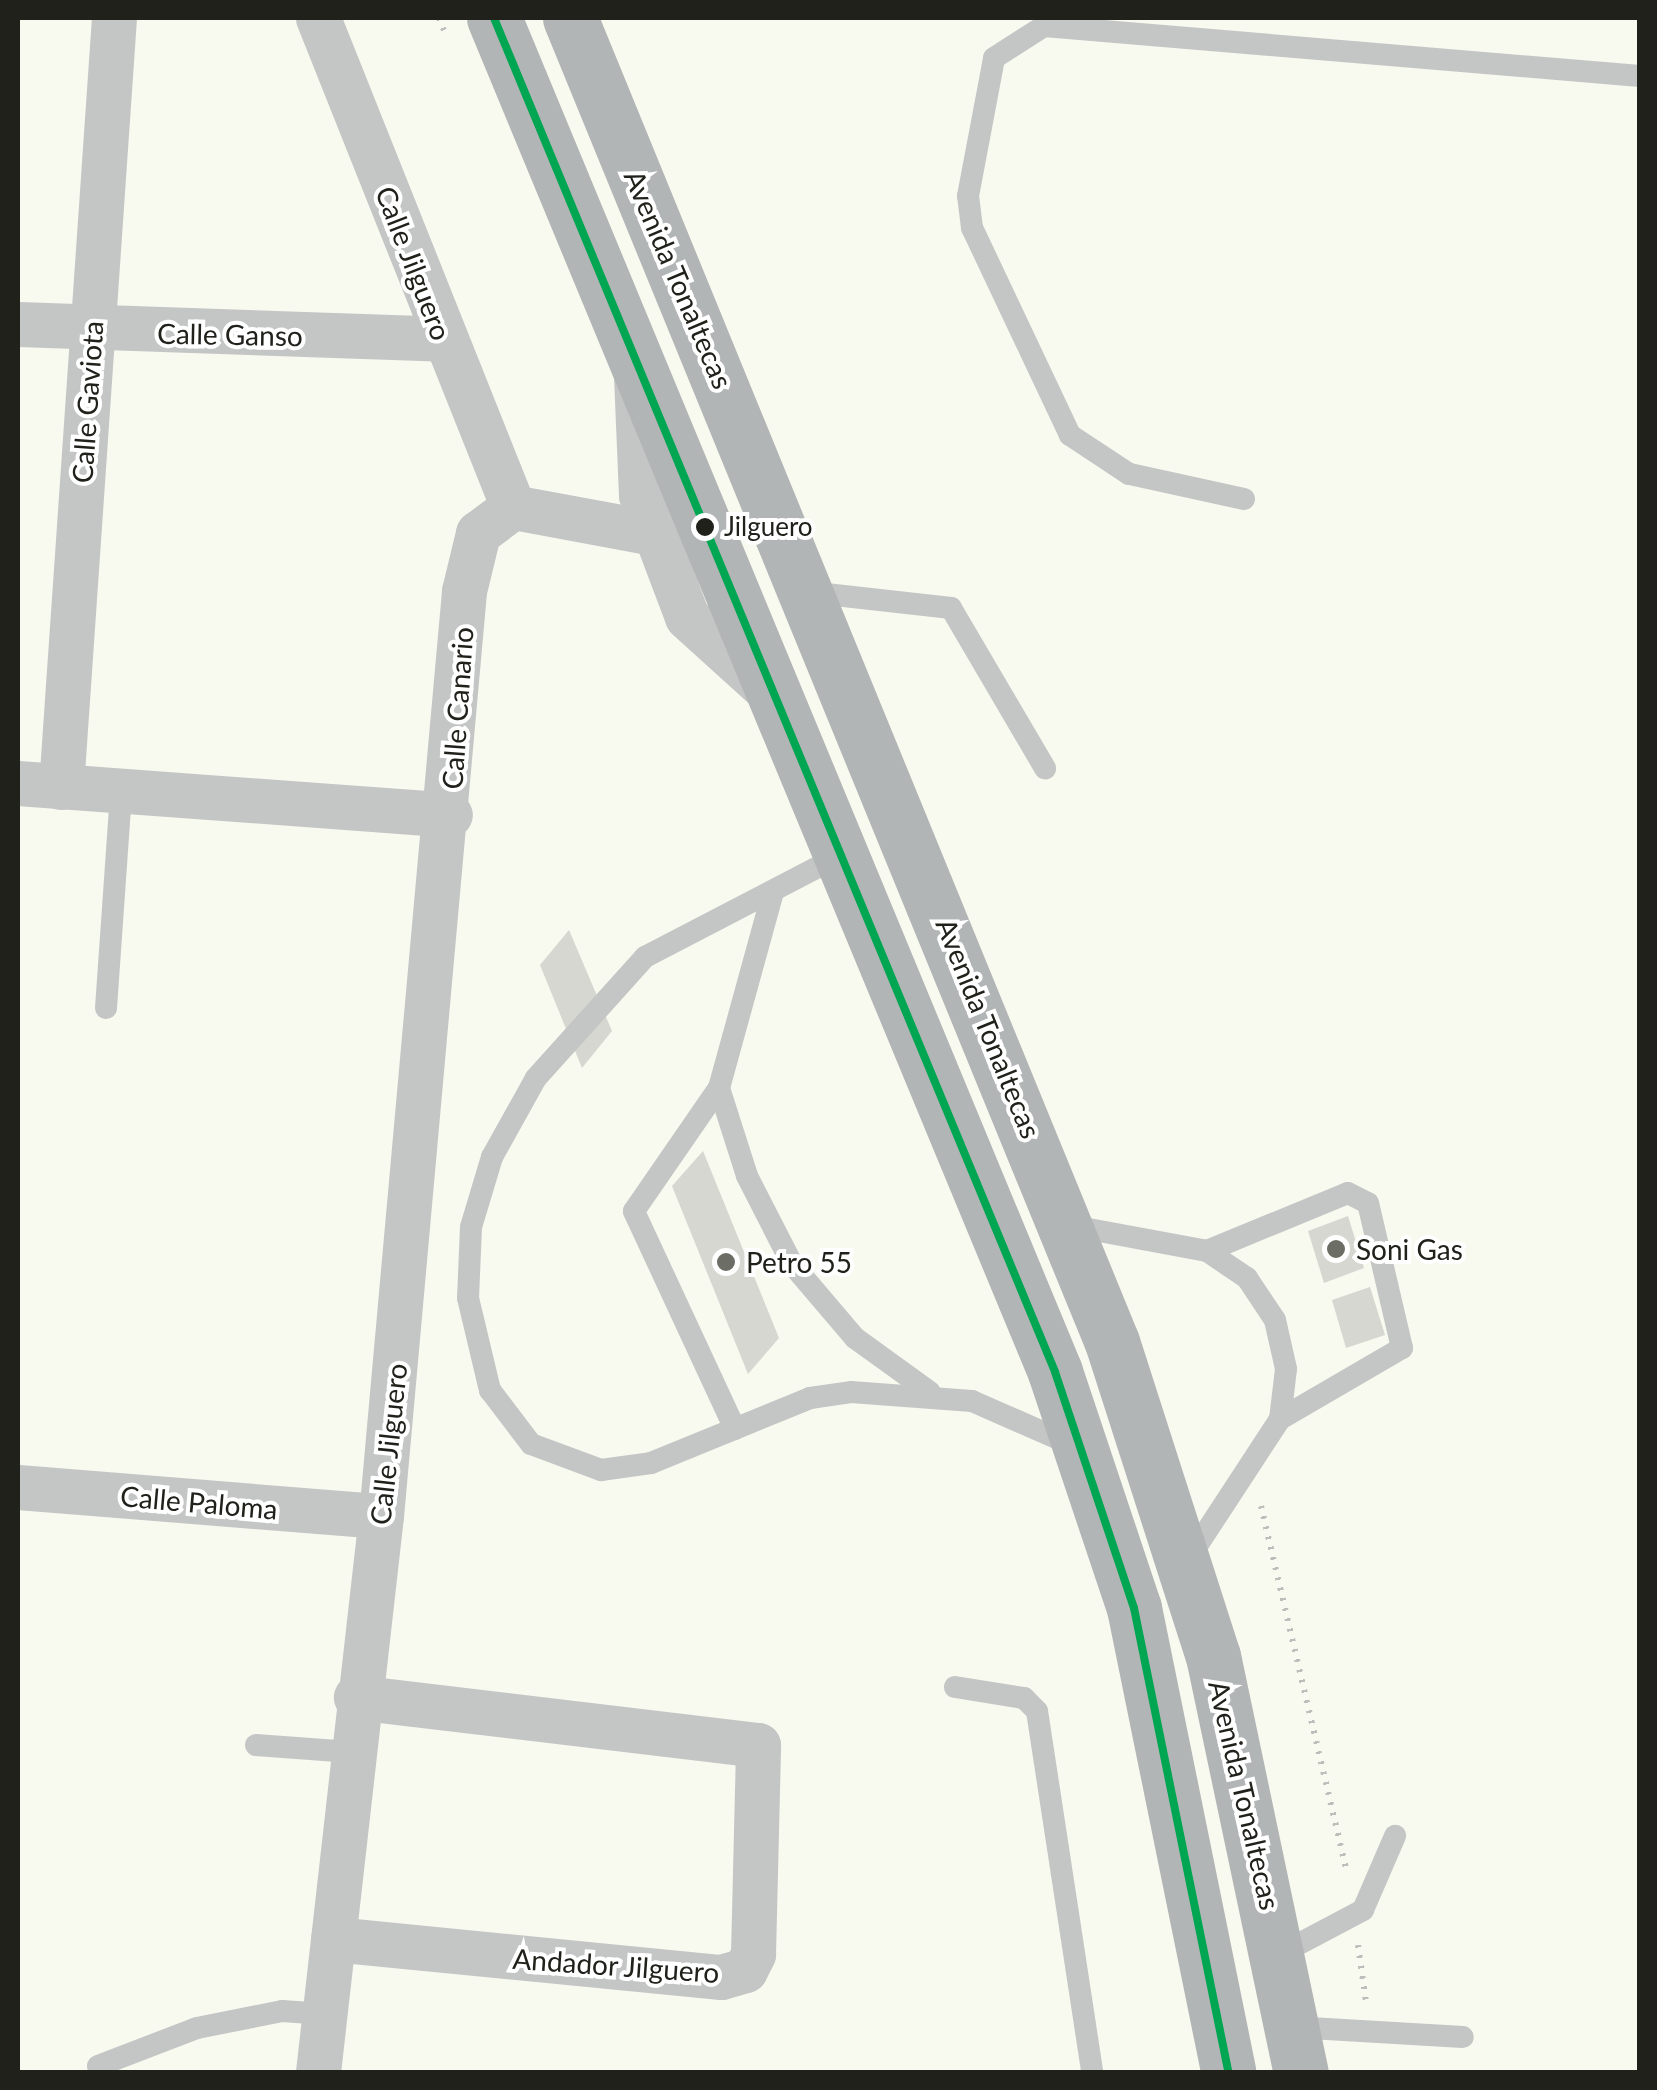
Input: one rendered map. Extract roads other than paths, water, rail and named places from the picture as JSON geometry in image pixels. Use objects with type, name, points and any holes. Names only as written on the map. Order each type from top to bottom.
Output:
[{"type":"main road","points":[[494,18],[841,855],[1081,1451],[1134,1608],[1228,2072]]},
{"type":"main road","name":"Avenida Tonaltecas","points":[[570,18],[1067,1224],[1185,1564],[1280,1954],[1297,2050]]},
{"type":"street","name":"Calle Gaviota","points":[[39,785],[92,330],[114,18]]},
{"type":"street","name":"Calle Jilguero","points":[[318,18],[513,507]]},
{"type":"street","name":"Calle Ganso","points":[[18,324],[92,330],[444,338]]},
{"type":"street","points":[[636,364],[642,494],[652,533],[696,630],[773,695]]},
{"type":"street","points":[[513,507],[652,533]]},
{"type":"street","name":"Calle Canario","points":[[39,785],[450,816],[464,591],[478,533],[513,507]]},
{"type":"street","name":"Calle Jilguero","points":[[318,2072],[356,1697],[381,1516],[450,816]]},
{"type":"street","name":"Calle Paloma","points":[[18,1486],[381,1516]]},
{"type":"street","name":"Andador Jilguero","points":[[333,1939],[721,1978],[745,1970],[752,1954],[758,1745],[356,1697]]},
{"type":"lane","points":[[1244,499],[1129,474],[1070,435],[972,228],[968,196],[994,58],[1044,26],[1640,76]]},
{"type":"lane","points":[[808,592],[951,608],[1045,768]]},
{"type":"lane","points":[[106,1008],[121,791]]},
{"type":"lane","points":[[841,855],[772,895],[702,920],[645,957],[569,1034],[492,1157],[468,1263],[490,1390],[531,1444],[576,1466],[626,1469],[810,1398],[933,1394],[1010,1414],[1081,1451]]},
{"type":"lane","points":[[735,1429],[634,1212],[719,1088],[772,895]]},
{"type":"lane","points":[[719,1088],[747,1176],[792,1264],[855,1338],[933,1394]]},
{"type":"lane","points":[[1206,1252],[1348,1193],[1368,1202],[1402,1348],[1280,1419]]},
{"type":"lane","points":[[1067,1224],[1206,1252],[1247,1278],[1275,1320],[1286,1370],[1280,1419],[1252,1470],[1185,1564]]},
{"type":"lane","points":[[954,1687],[1024,1698],[1037,1711],[1092,2072]]},
{"type":"lane","points":[[256,1745],[351,1752]]},
{"type":"lane","points":[[1280,1954],[1353,1917],[1369,1903],[1395,1836]]},
{"type":"lane","points":[[98,2066],[197,2028],[282,2010],[324,2014]]},
{"type":"lane","points":[[1297,2050],[1370,2028],[1463,2038]]},
{"type":"place","name":"Jilguero","points":[[705,527]]},
{"type":"place","name":"Soni Gas","points":[[1336,1249]]},
{"type":"place","name":"Petro 55","points":[[726,1262]]}]
